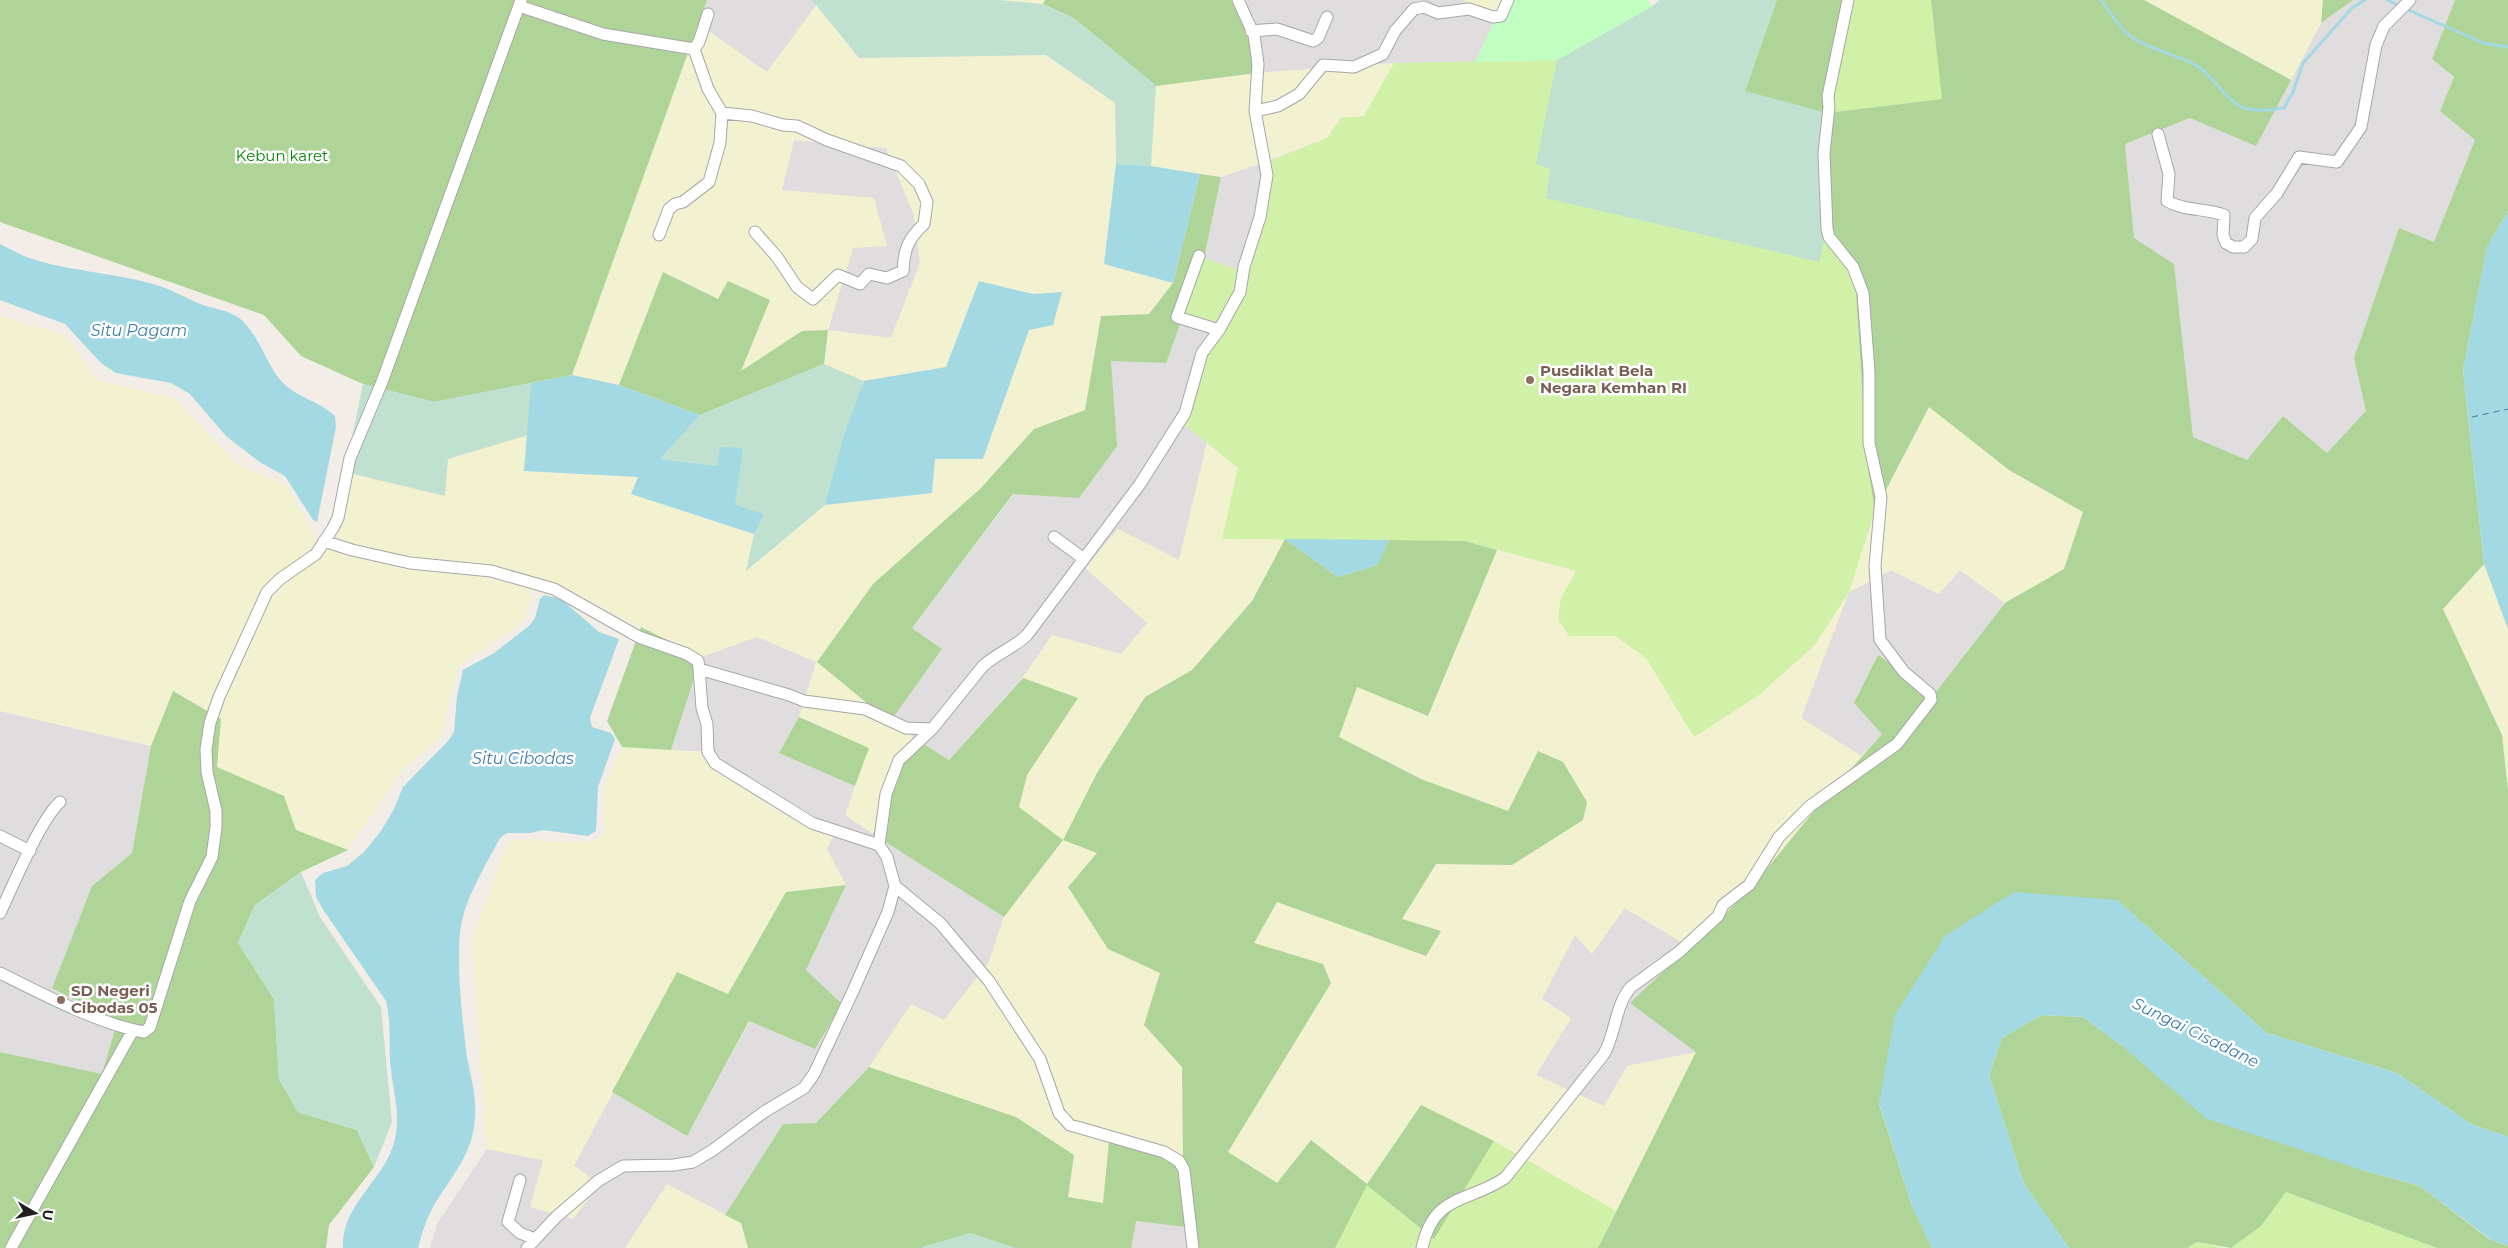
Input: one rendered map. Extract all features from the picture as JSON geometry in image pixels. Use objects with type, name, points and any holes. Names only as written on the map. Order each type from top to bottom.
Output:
[{"type":"street","points":[[879,845],[886,794],[899,760],[932,729],[983,666],[991,659],[1019,644],[1027,635],[1140,484],[1185,413],[1202,353],[1219,330],[1240,292],[1263,200],[1267,165],[1255,111],[1258,64],[1254,35],[1238,0]]},
{"type":"street","points":[[1255,111],[1278,106],[1299,94],[1323,65],[1354,67],[1383,54],[1396,31],[1414,9],[1424,7],[1438,13],[1469,9],[1493,17],[1501,16],[1508,0]]},
{"type":"street","points":[[1422,1248],[1431,1225],[1446,1205],[1491,1188],[1506,1178],[1604,1054],[1609,1045],[1620,1007],[1631,987],[1679,952],[1718,916],[1723,905],[1749,885],[1779,837],[1810,806],[1897,744],[1931,700],[1930,694],[1904,672],[1880,640],[1875,566],[1881,497],[1869,443],[1869,372],[1863,293],[1853,267],[1829,237],[1827,230],[1824,153],[1829,107],[1828,96],[1848,0]]},
{"type":"street","points":[[2158,134],[2169,174],[2166,201],[2176,206],[2210,210],[2224,215],[2223,234],[2226,243],[2233,247],[2244,247],[2252,239],[2255,218],[2277,192],[2299,157],[2338,162],[2361,127],[2376,45],[2384,26],[2410,0]]},
{"type":"street","points":[[0,973],[75,1008],[134,1030],[144,1032],[150,1027],[190,901],[212,857],[216,811],[207,772],[206,749],[219,697],[267,592],[280,579],[316,554],[338,518],[346,474],[356,440],[382,382],[520,3],[603,34],[694,49]]},
{"type":"street","points":[[694,49],[699,42],[708,14]]},
{"type":"street","points":[[1251,31],[1277,29],[1313,41],[1318,38],[1327,17]]},
{"type":"street","points":[[658,235],[669,209],[675,204],[683,202],[709,182],[720,143],[722,113],[708,89],[694,49]]},
{"type":"street","points":[[722,113],[752,116],[783,125],[797,126],[827,140],[901,166],[919,184],[927,202],[924,224],[911,236],[904,255],[903,271],[887,278],[869,274],[860,284],[838,275],[813,299],[797,287],[777,257],[755,232]]},
{"type":"street","points":[[1199,256],[1177,317],[1219,330]]},
{"type":"street","points":[[1054,537],[1084,559]]},
{"type":"street","points":[[324,541],[352,550],[410,563],[491,571],[554,589],[639,637],[687,654],[698,660],[702,708],[708,724],[708,752],[715,763],[812,823],[879,845],[887,856],[895,886],[888,912],[814,1074],[804,1088],[764,1112],[713,1150],[693,1162],[674,1165],[623,1166],[598,1182],[556,1216],[531,1243],[508,1222],[520,1180]]},
{"type":"street","points":[[699,669],[789,694],[804,701],[865,708],[906,728],[932,729]]},
{"type":"street","points":[[0,913],[30,852],[54,808],[60,802]]},
{"type":"street","points":[[0,836],[30,852]]},
{"type":"street","points":[[895,886],[940,924],[989,981],[1040,1059],[1059,1113],[1070,1125],[1164,1152],[1179,1161],[1184,1170],[1193,1248]]},
{"type":"street","points":[[11,1248],[134,1030]]},
{"type":"shaded area","points":[[707,0],[812,0],[817,4],[767,72],[698,24]]},
{"type":"shaded area","points":[[1240,0],[1464,0],[1497,16],[1475,62],[1394,63],[1256,73]]},
{"type":"shaded area","points":[[2353,0],[2455,0],[2432,59],[2454,77],[2440,111],[2475,140],[2434,243],[2399,228],[2354,358],[2367,411],[2327,453],[2283,416],[2247,460],[2193,437],[2174,264],[2134,238],[2125,144],[2190,118],[2256,145],[2321,23]]},
{"type":"shaded area","points":[[794,140],[886,148],[914,215],[920,263],[891,338],[828,330],[853,248],[782,190]]},
{"type":"shaded area","points":[[1268,161],[1245,272],[1204,258],[1221,177]]},
{"type":"shaded area","points":[[1180,321],[1216,336],[1182,423],[1207,443],[1179,560],[1147,623],[1121,654],[1052,635],[1022,678],[949,760],[890,722],[942,649],[912,628],[1014,494],[1079,498],[1116,446],[1111,361]]},
{"type":"shaded area","points":[[1891,570],[1939,594],[1960,570],[2005,603],[1936,693],[1878,655],[1882,734],[1861,756],[1801,718],[1849,592]]},
{"type":"shaded area","points":[[757,637],[817,662],[799,717],[779,753],[855,786],[846,815],[1004,917],[989,962],[944,1020],[911,1005],[869,1067],[816,1123],[783,1124],[725,1215],[667,1184],[625,1248],[430,1248],[437,1224],[487,1149],[543,1160],[599,1184],[574,1166],[612,1092],[687,1136],[750,1021],[815,1049],[842,1005],[806,970],[846,885],[708,752],[671,750],[701,657]]},
{"type":"shaded area","points":[[0,711],[151,746],[132,853],[92,886],[52,988],[117,1022],[102,1074],[0,1052]]},
{"type":"shaded area","points":[[1624,908],[1690,947],[1697,1052],[1627,1066],[1604,1107],[1536,1075],[1571,1018],[1541,999],[1575,935],[1592,954]]},
{"type":"shaded area","points":[[1135,1221],[1186,1227],[1190,1248],[1131,1248]]},
{"type":"green space","name":"Kebun karet","points":[[0,0],[707,0],[572,375],[434,402],[363,384],[301,356],[264,315],[0,222]]},
{"type":"green space","points":[[812,0],[998,0],[1043,4],[1075,19],[1156,86],[1151,166],[1116,164],[1115,103],[1046,55],[859,58]]},
{"type":"green space","points":[[998,0],[1045,0],[1043,4]]},
{"type":"green space","points":[[1045,0],[1240,0],[1256,73],[1156,86],[1075,19],[1043,4]]},
{"type":"green space","points":[[1464,0],[1505,0],[1497,16]]},
{"type":"green space","points":[[1505,0],[1647,0],[1653,6],[1557,60],[1475,62]]},
{"type":"green space","name":"Pusdiklat Bela Negara Kemhan RI","points":[[1659,0],[1931,0],[1943,99],[1828,113],[1855,279],[1867,463],[1875,511],[1849,592],[1814,646],[1759,695],[1694,737],[1646,658],[1615,636],[1569,636],[1558,619],[1561,598],[1576,571],[1465,541],[1222,539],[1238,468],[1182,423],[1215,336],[1180,321],[1204,258],[1244,272],[1268,161],[1327,138],[1341,118],[1364,116],[1394,63],[1557,60],[1653,6]]},
{"type":"green space","points":[[1659,0],[1777,0],[1745,91],[1827,113],[1825,237],[1819,262],[1546,198],[1550,169],[1536,164],[1557,60],[1653,6]]},
{"type":"green space","points":[[1777,0],[1845,0],[1828,113],[1942,99],[1931,0],[2144,0],[2291,80],[2256,146],[2190,118],[2125,144],[2134,238],[2174,264],[2193,437],[2247,460],[2283,416],[2327,453],[2366,411],[2354,358],[2399,228],[2434,242],[2475,140],[2440,111],[2454,77],[2432,59],[2455,0],[2508,0],[2508,211],[2487,247],[2463,370],[2484,564],[2443,609],[2502,735],[2508,791],[2508,1137],[2471,1124],[2397,1073],[2267,1033],[2117,900],[1879,1104],[1912,1206],[1932,1248],[1598,1248],[1696,1052],[1630,1003],[1746,894],[1819,805],[1882,734],[1854,703],[1878,655],[1936,692],[2005,603],[2064,569],[2083,512],[2009,470],[1929,407],[1875,511],[1867,463],[1855,279],[1745,91]]},
{"type":"green space","points":[[2145,0],[2323,0],[2321,23],[2291,80]]},
{"type":"green space","points":[[2323,0],[2353,0],[2321,23]]},
{"type":"green space","points":[[817,4],[859,58],[1045,55],[1115,103],[1116,164],[1104,263],[1173,283],[1149,314],[1101,316],[1085,410],[1034,429],[981,488],[873,584],[890,722],[913,737],[873,834],[845,815],[868,748],[799,717],[816,662],[757,637],[701,657],[591,603],[533,588],[525,620],[457,668],[442,735],[399,774],[348,850],[296,830],[283,796],[217,767],[221,719],[173,691],[151,746],[0,711],[0,316],[65,335],[97,380],[174,398],[238,465],[286,485],[325,554],[345,472],[445,495],[448,459],[528,435],[524,471],[638,477],[631,494],[754,534],[747,571],[825,505],[931,493],[935,459],[983,459],[1029,330],[1061,292],[1033,294],[979,281],[946,367],[864,381],[824,364],[828,330],[802,331],[740,372],[718,299],[663,273],[619,385],[572,375],[698,24],[767,72]],"holes":[[[794,140],[886,148],[914,215],[920,263],[891,338],[828,330],[853,248],[887,246],[874,198],[782,190]]]},
{"type":"green space","points":[[1394,63],[1364,116],[1341,118],[1327,138],[1221,177],[1151,166],[1156,86],[1256,73]]},
{"type":"green space","points":[[1200,174],[1221,177],[1204,258],[1166,363],[1111,361],[1117,446],[1079,498],[1013,494],[912,628],[942,649],[890,722],[817,662],[873,584],[981,488],[1034,429],[1085,410],[1101,316],[1149,314],[1173,283]]},
{"type":"green space","points":[[663,272],[718,299],[728,281],[770,300],[741,371],[802,331],[828,330],[824,364],[700,415],[619,385]]},
{"type":"green space","points":[[824,364],[864,381],[825,505],[746,571],[754,534],[764,514],[735,506],[717,466],[660,459],[700,415]]},
{"type":"green space","points":[[531,383],[528,435],[448,459],[445,496],[345,472],[363,384],[434,402]]},
{"type":"green space","points":[[1929,407],[2009,470],[2084,512],[2064,570],[2005,603],[1960,570],[1939,594],[1891,570],[1849,592],[1801,718],[1861,756],[1746,894],[1690,947],[1625,908],[1592,954],[1575,935],[1542,999],[1571,1018],[1536,1075],[1604,1106],[1627,1066],[1697,1052],[1616,1211],[1494,1141],[1421,1105],[1367,1184],[1311,1140],[1277,1183],[1228,1152],[1331,983],[1323,964],[1254,943],[1277,902],[1426,956],[1402,919],[1436,864],[1512,865],[1538,751],[1508,811],[1421,779],[1339,737],[1357,686],[1428,716],[1497,550],[1577,571],[1561,598],[1558,619],[1569,636],[1615,636],[1646,658],[1694,737],[1875,511]]},
{"type":"green space","points":[[1207,443],[1238,468],[1222,539],[1285,539],[1252,601],[1192,670],[1145,697],[1097,773],[1064,840],[1097,853],[1108,949],[1160,973],[1144,1025],[1182,1067],[1183,1159],[1103,1204],[1067,1197],[1074,1155],[1016,1117],[869,1067],[911,1004],[944,1020],[989,962],[1004,917],[1063,841],[1019,807],[1027,775],[1078,698],[1023,678],[1052,635],[1121,654],[1147,623],[1085,568],[1118,529],[1179,560]]},
{"type":"green space","points":[[1285,539],[1338,577],[1377,565],[1389,540],[1465,541],[1497,550],[1428,716],[1357,687],[1339,737],[1421,779],[1508,811],[1538,751],[1563,762],[1587,802],[1583,820],[1512,865],[1436,864],[1402,919],[1441,931],[1426,956],[1277,902],[1254,943],[1323,964],[1331,983],[1228,1152],[1277,1183],[1311,1140],[1367,1184],[1421,1105],[1494,1141],[1434,1239],[1367,1185],[1335,1248],[1190,1248],[1185,1227],[1136,1221],[1131,1248],[1015,1248],[970,1233],[922,1248],[748,1248],[741,1223],[725,1215],[783,1124],[816,1123],[869,1067],[1016,1117],[1074,1155],[1068,1197],[1103,1203],[1109,1141],[1183,1159],[1182,1067],[1144,1025],[1160,973],[1108,949],[1068,887],[1097,853],[1063,840],[1097,773],[1145,697],[1192,670],[1252,601]]},
{"type":"green space","points":[[2484,564],[2508,629],[2508,791],[2502,735],[2443,609]]},
{"type":"green space","points":[[641,627],[701,657],[671,750],[622,747],[607,721]]},
{"type":"green space","points":[[1023,678],[1078,698],[1027,775],[1019,807],[1063,840],[1004,917],[873,834],[913,737],[949,760]]},
{"type":"green space","points":[[173,691],[221,719],[217,767],[284,796],[296,830],[348,850],[301,872],[255,905],[238,943],[274,999],[279,1079],[298,1112],[357,1130],[374,1167],[329,1225],[326,1248],[0,1248],[0,1052],[102,1074],[117,1022],[52,988],[92,886],[132,853],[151,746]]},
{"type":"green space","points":[[799,717],[869,748],[855,786],[779,753]]},
{"type":"green space","points":[[622,747],[708,752],[837,830],[827,849],[846,885],[786,892],[728,994],[677,972],[574,1166],[600,1184],[573,1219],[530,1207],[543,1160],[487,1149],[472,939],[509,840],[594,842],[604,832],[604,787]]},
{"type":"green space","points":[[301,872],[320,917],[381,1007],[392,1122],[374,1167],[357,1130],[298,1112],[279,1079],[274,999],[238,943],[255,905]]},
{"type":"green space","points":[[846,885],[806,970],[842,1004],[815,1049],[749,1021],[687,1136],[612,1092],[677,972],[728,994],[786,892]]},
{"type":"green space","points":[[2042,1015],[2083,1017],[2122,1046],[2362,1170],[2420,1186],[2489,1239],[2508,1246],[2508,1248],[2437,1248],[2286,1192],[2261,1226],[2231,1248],[2197,1242],[2187,1248],[2069,1248],[2024,1184],[1989,1075],[2002,1038]]},
{"type":"green space","points":[[1494,1141],[1616,1211],[1598,1248],[1335,1248],[1367,1184],[1434,1238]]},
{"type":"green space","points":[[667,1184],[741,1223],[748,1248],[625,1248]]},
{"type":"green space","points":[[2286,1192],[2437,1248],[2231,1248],[2261,1226]]},
{"type":"green space","points":[[970,1233],[1015,1248],[922,1248],[922,1247]]},
{"type":"green space","points":[[2197,1242],[2225,1248],[2187,1248]]},
{"type":"water","points":[[1116,164],[1151,166],[1200,174],[1173,283],[1104,264]]},
{"type":"water","points":[[2508,211],[2508,629],[2484,564],[2463,370],[2487,247]]},
{"type":"water","name":"Situ Pagam","points":[[0,244],[24,256],[42,262],[134,279],[156,285],[198,303],[230,313],[242,321],[255,336],[270,365],[282,382],[288,388],[322,406],[335,416],[336,427],[317,522],[313,520],[285,476],[261,463],[226,436],[190,394],[171,383],[116,373],[101,363],[65,324],[0,300]]},
{"type":"water","points":[[979,281],[1033,294],[1062,292],[1053,325],[1029,330],[983,459],[935,459],[932,493],[825,505],[844,435],[864,381],[946,367]]},
{"type":"water","points":[[572,375],[619,385],[700,415],[660,459],[717,466],[720,447],[743,448],[735,505],[764,514],[754,534],[631,494],[638,477],[524,471],[531,383]]},
{"type":"water","points":[[1285,539],[1389,540],[1377,565],[1338,577]]},
{"type":"water","name":"Situ Cibodas","points":[[544,595],[561,599],[599,632],[619,639],[590,718],[592,727],[611,733],[615,739],[598,787],[596,831],[588,836],[543,830],[531,833],[507,833],[500,838],[470,897],[460,931],[461,1001],[475,1109],[471,1141],[467,1152],[430,1213],[418,1248],[343,1248],[344,1233],[348,1220],[380,1172],[393,1146],[397,1127],[397,1108],[391,1070],[389,1019],[386,1001],[324,911],[316,897],[315,880],[323,873],[347,866],[364,852],[381,831],[394,809],[403,787],[449,740],[454,732],[457,696],[463,670],[494,653],[529,626],[535,618],[540,599]]},
{"type":"water","name":"Sungai Cisadane","points":[[2014,892],[2117,900],[2267,1033],[2397,1073],[2471,1124],[2508,1137],[2508,1246],[2490,1239],[2420,1186],[2362,1170],[2207,1119],[2122,1046],[2083,1017],[2042,1015],[2002,1038],[1989,1075],[2024,1184],[2069,1248],[1932,1248],[1912,1206],[1879,1103],[1895,1015],[1945,936]]},
{"type":"waterway","points":[[2101,0],[2120,25],[2133,38],[2150,47],[2192,63],[2206,73],[2230,99],[2247,109],[2258,110],[2284,108],[2293,92],[2303,63],[2352,8],[2365,0]]},
{"type":"waterway","points":[[2387,0],[2400,6]]},
{"type":"waterway","points":[[2406,9],[2483,43],[2508,47]]},
{"type":"ferry route","points":[[2472,417],[2508,409]]},
{"type":"place","name":"Pusdiklat Bela Negara Kemhan RI","points":[[1530,380]]},
{"type":"place","name":"SD Negeri Cibodas 05","points":[[61,1000]]}]
